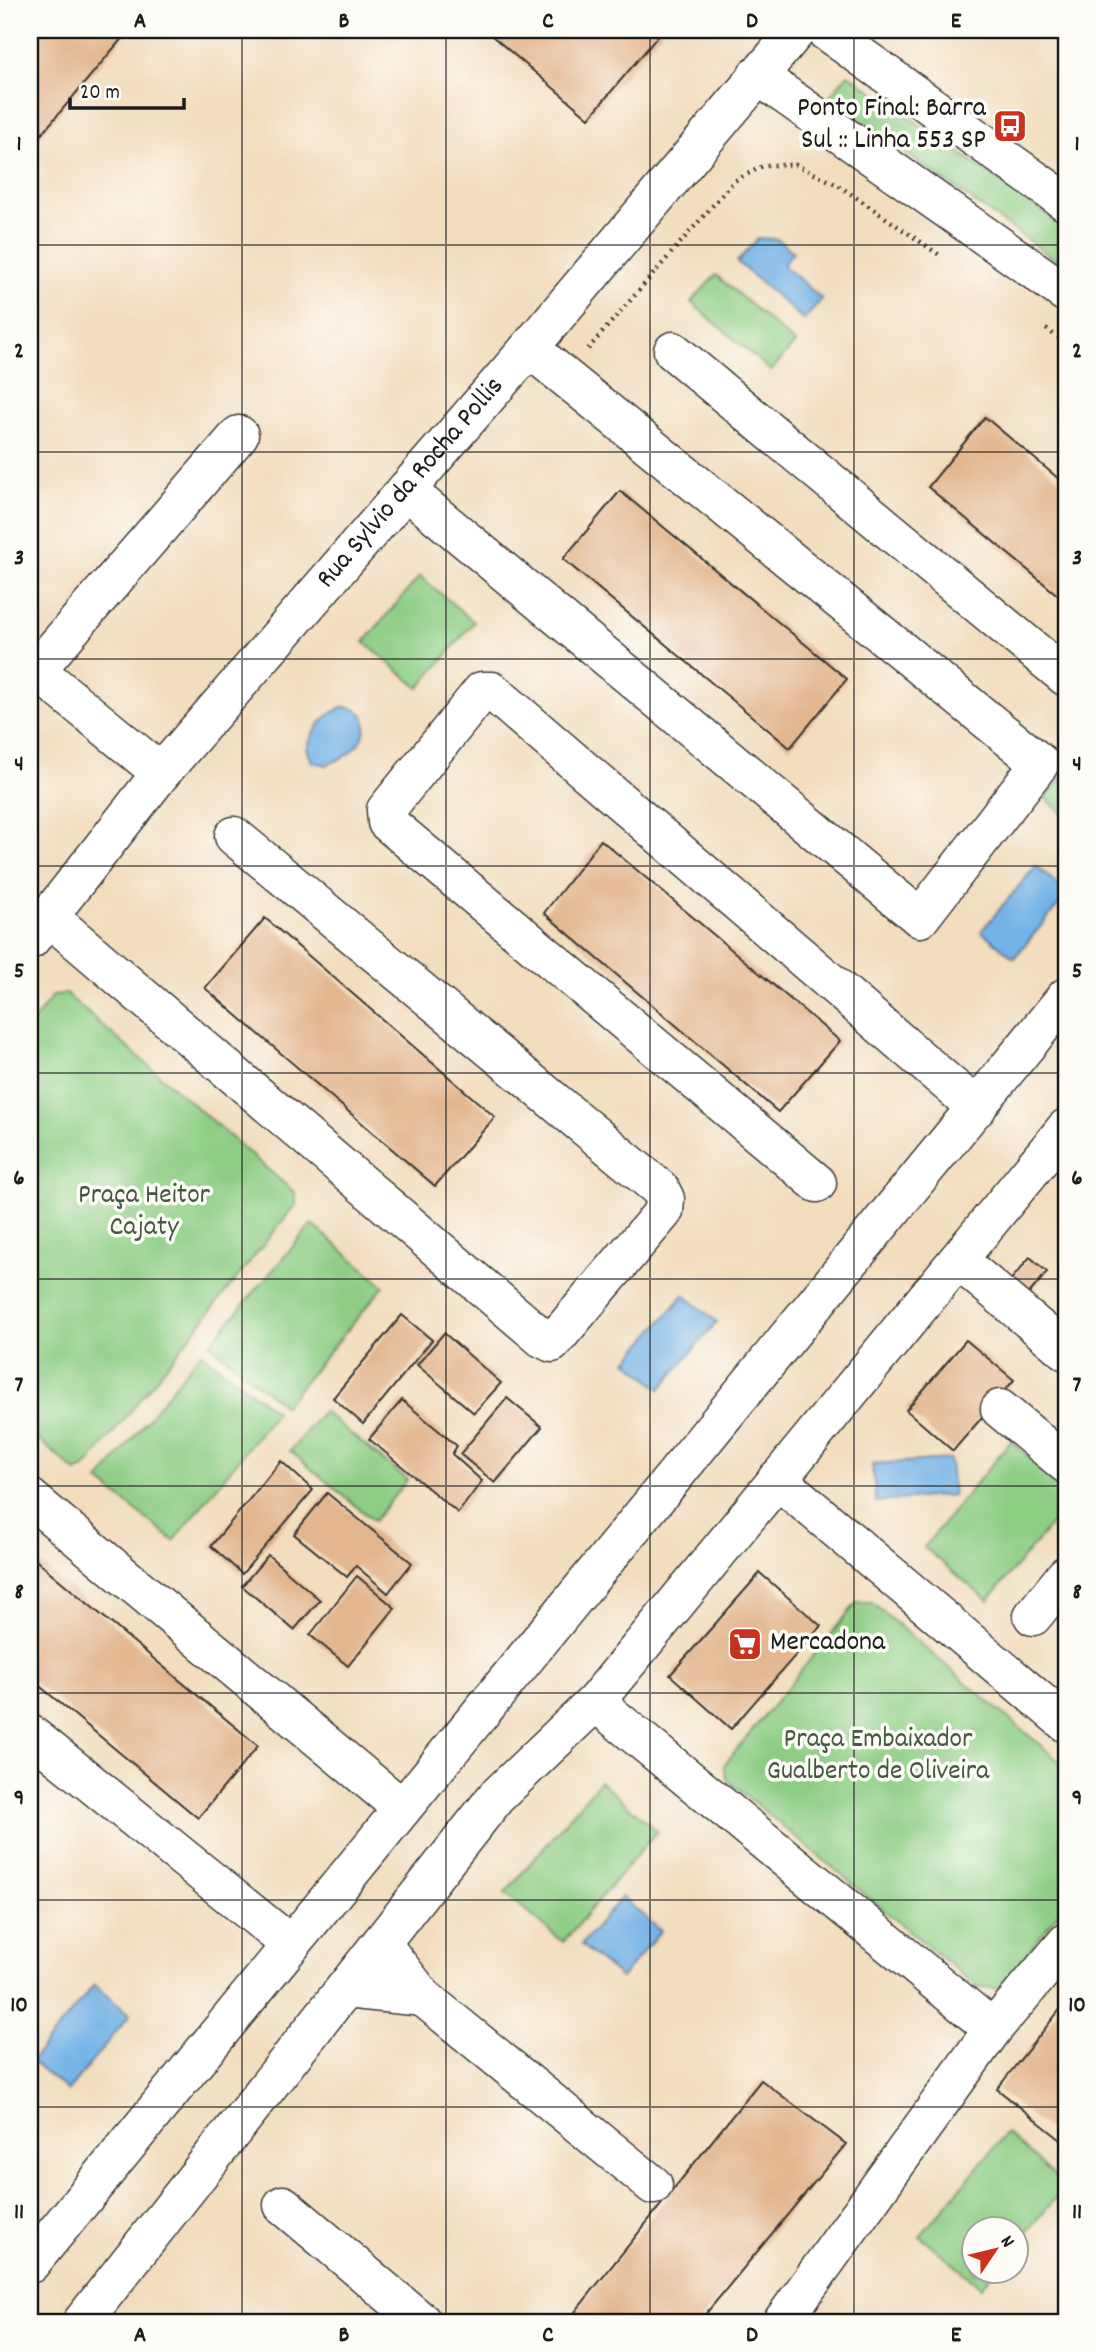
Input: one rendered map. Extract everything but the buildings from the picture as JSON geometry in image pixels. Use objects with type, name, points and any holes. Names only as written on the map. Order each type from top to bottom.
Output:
[{"type":"street","name":"Rua Sylvio da Rocha Pollis","points":[[39,928],[161,773],[529,348],[797,30]]},
{"type":"street","points":[[824,30],[1066,202]]},
{"type":"street","points":[[757,75],[1066,293]]},
{"type":"street","points":[[407,490],[920,918],[1040,762],[529,348]]},
{"type":"street","points":[[673,351],[1066,677]]},
{"type":"street","points":[[161,773],[33,667],[239,435]]},
{"type":"street","points":[[817,1183],[387,822],[386,810],[482,691],[492,691],[977,1108]]},
{"type":"street","points":[[39,928],[542,1338],[552,1343],[664,1212],[665,1199],[660,1189],[234,836]]},
{"type":"street","points":[[37,2241],[290,1944],[1066,997]]},
{"type":"street","points":[[82,2322],[496,1797],[596,1702],[1066,1128]]},
{"type":"street","points":[[962,1255],[1066,1334]]},
{"type":"street","points":[[962,1255],[1066,1351]]},
{"type":"street","points":[[1000,1409],[1066,1464]]},
{"type":"street","points":[[777,1479],[1066,1723]]},
{"type":"street","points":[[30,1498],[402,1808]]},
{"type":"street","points":[[1033,1616],[1066,1576]]},
{"type":"street","points":[[596,1702],[993,2029]]},
{"type":"street","points":[[30,1734],[290,1944]]},
{"type":"street","points":[[381,1943],[424,1997],[653,2185]]},
{"type":"street","points":[[782,2322],[993,2029],[1066,1943]]},
{"type":"street","points":[[345,1989],[424,1997]]},
{"type":"street","points":[[283,2205],[422,2322]]},
{"type":"path","points":[[565,376],[734,181],[765,165],[796,165],[838,185],[952,264]]},
{"type":"path","points":[[1043,327],[1066,343]]},
{"type":"green space","points":[[848,74],[1066,228],[1066,267],[828,98]]},
{"type":"green space","points":[[716,275],[795,343],[771,371],[691,302]]},
{"type":"green space","points":[[420,576],[474,622],[419,688],[364,642]]},
{"type":"green space","points":[[1066,773],[1066,816],[1045,798]]},
{"type":"green space","name":"Praça Heitor Cajaty","points":[[66,994],[295,1193],[296,1204],[85,1468],[76,1472],[30,1432],[30,1026],[53,995]]},
{"type":"green space","points":[[312,1224],[384,1286],[284,1406],[210,1344]]},
{"type":"green space","points":[[201,1352],[276,1412],[174,1541],[99,1481]]},
{"type":"green space","points":[[323,1411],[407,1480],[374,1521],[290,1451]]},
{"type":"green space","points":[[1011,1441],[1066,1487],[1066,1506],[988,1601],[924,1547]]},
{"type":"green space","name":"Praça Embaixador Gualberto de Oliveira","points":[[857,1602],[872,1603],[1066,1767],[1066,1903],[1000,1988],[978,1988],[727,1780],[724,1765]]},
{"type":"green space","points":[[600,1781],[657,1831],[563,1942],[505,1893]]},
{"type":"green space","points":[[1006,2133],[1066,2186],[1030,2228],[1030,2216],[960,2216],[960,2269],[920,2236]]},
{"type":"water","points":[[758,238],[777,239],[793,252],[783,265],[822,299],[804,320],[737,262]]},
{"type":"water","points":[[344,707],[360,712],[364,718],[365,731],[358,745],[346,756],[327,765],[312,762],[307,749],[312,735],[325,718]]},
{"type":"water","points":[[1036,866],[1066,891],[1066,896],[1014,958],[981,931]]},
{"type":"water","points":[[684,1295],[717,1322],[660,1389],[627,1361]]},
{"type":"water","points":[[950,1459],[953,1495],[876,1502],[872,1464]]},
{"type":"water","points":[[622,1897],[661,1931],[621,1978],[581,1945]]},
{"type":"water","points":[[94,1985],[130,2015],[68,2091],[31,2061]]},
{"type":"place","name":"Ponto Final: Barra Sul :: Linha 553 SP","points":[[1010,126]]},
{"type":"place","name":"Mercadona","points":[[745,1644]]}]
